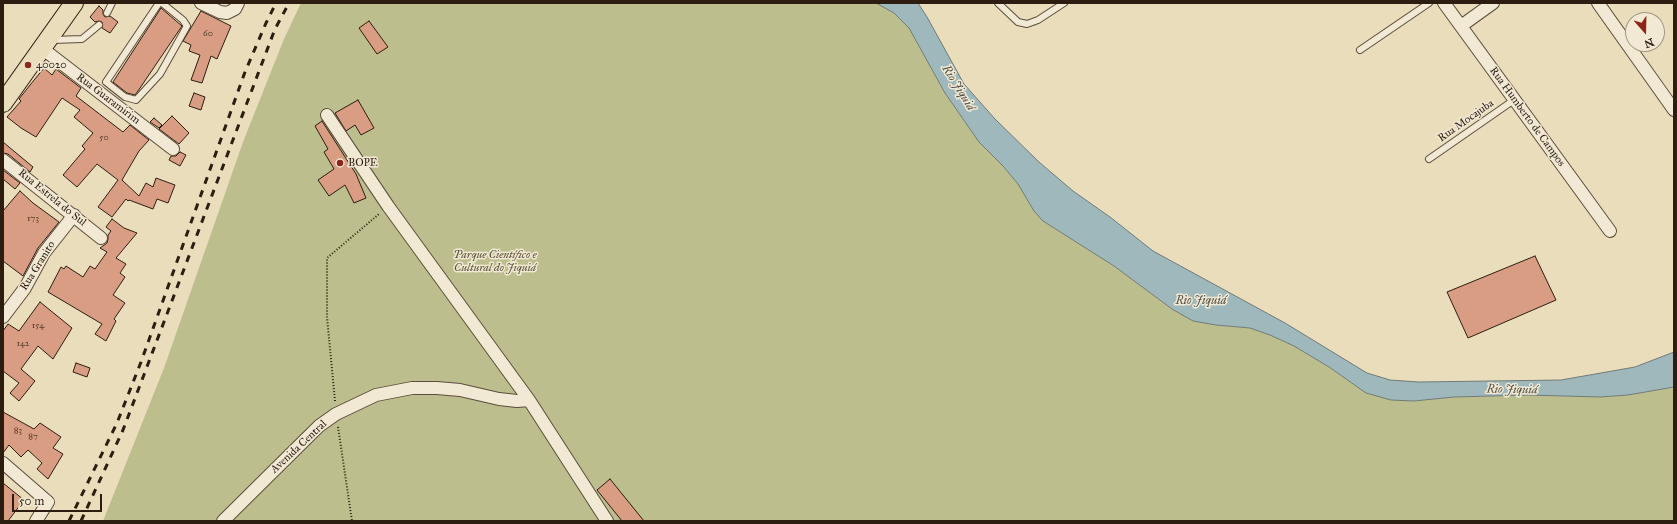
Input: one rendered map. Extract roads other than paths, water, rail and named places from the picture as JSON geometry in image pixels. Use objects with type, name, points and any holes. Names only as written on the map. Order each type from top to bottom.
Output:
[{"type":"main road","points":[[3,103],[74,3]]},
{"type":"street","points":[[205,5],[220,12],[226,12],[235,9],[238,3]]},
{"type":"street","name":"Rua Humberto de Campos","points":[[1444,3],[1610,231]]},
{"type":"street","points":[[1461,26],[1493,3]]},
{"type":"street","points":[[1598,3],[1674,110]]},
{"type":"street","name":"Rua Guaramirim","points":[[46,44],[173,149]]},
{"type":"street","points":[[327,115],[388,206],[529,400],[607,521]]},
{"type":"street","name":"Rua Estrela do Sul","points":[[3,160],[74,215],[100,238]]},
{"type":"street","name":"Rua Granito","points":[[3,317],[25,288],[44,253],[74,215]]},
{"type":"street","name":"Avenida Central","points":[[223,521],[319,426],[336,414],[376,396],[412,388],[437,388],[460,390],[499,399],[517,401],[529,400]]},
{"type":"street","points":[[3,463],[48,502],[36,521]]},
{"type":"lane","points":[[107,13],[112,3]]},
{"type":"lane","points":[[158,3],[106,82],[126,97],[136,100],[160,74],[187,26],[183,20],[162,3]]},
{"type":"lane","points":[[998,3],[1018,22],[1027,24],[1038,20],[1064,3]]},
{"type":"lane","points":[[1360,50],[1428,3]]},
{"type":"lane","points":[[46,44],[82,39],[99,25]]},
{"type":"lane","name":"Rua Mocajuba","points":[[1429,159],[1514,100]]},
{"type":"water","name":"Rio Jiquiá","points":[[876,3],[918,3],[964,84],[995,119],[1039,162],[1073,191],[1110,217],[1153,251],[1285,323],[1367,373],[1390,380],[1419,382],[1561,380],[1635,367],[1674,352],[1674,387],[1628,395],[1600,397],[1528,395],[1454,397],[1414,401],[1391,400],[1366,393],[1329,367],[1294,346],[1270,335],[1250,328],[1193,321],[1172,309],[1114,266],[1043,221],[1034,211],[1018,184],[1003,166],[979,142],[945,93],[909,28],[894,13]]},
{"type":"railway","points":[[69,521],[117,423],[141,362],[245,72],[276,3]]},
{"type":"railway","points":[[81,521],[123,430],[275,29],[289,3]]},
{"type":"place","name":"40020","points":[[28,65]]},
{"type":"place","name":"BOPE","points":[[340,163]]},
{"type":"park label","name":"Parque Científico e Cultural do Jiquiá","points":[[495,261]]}]
